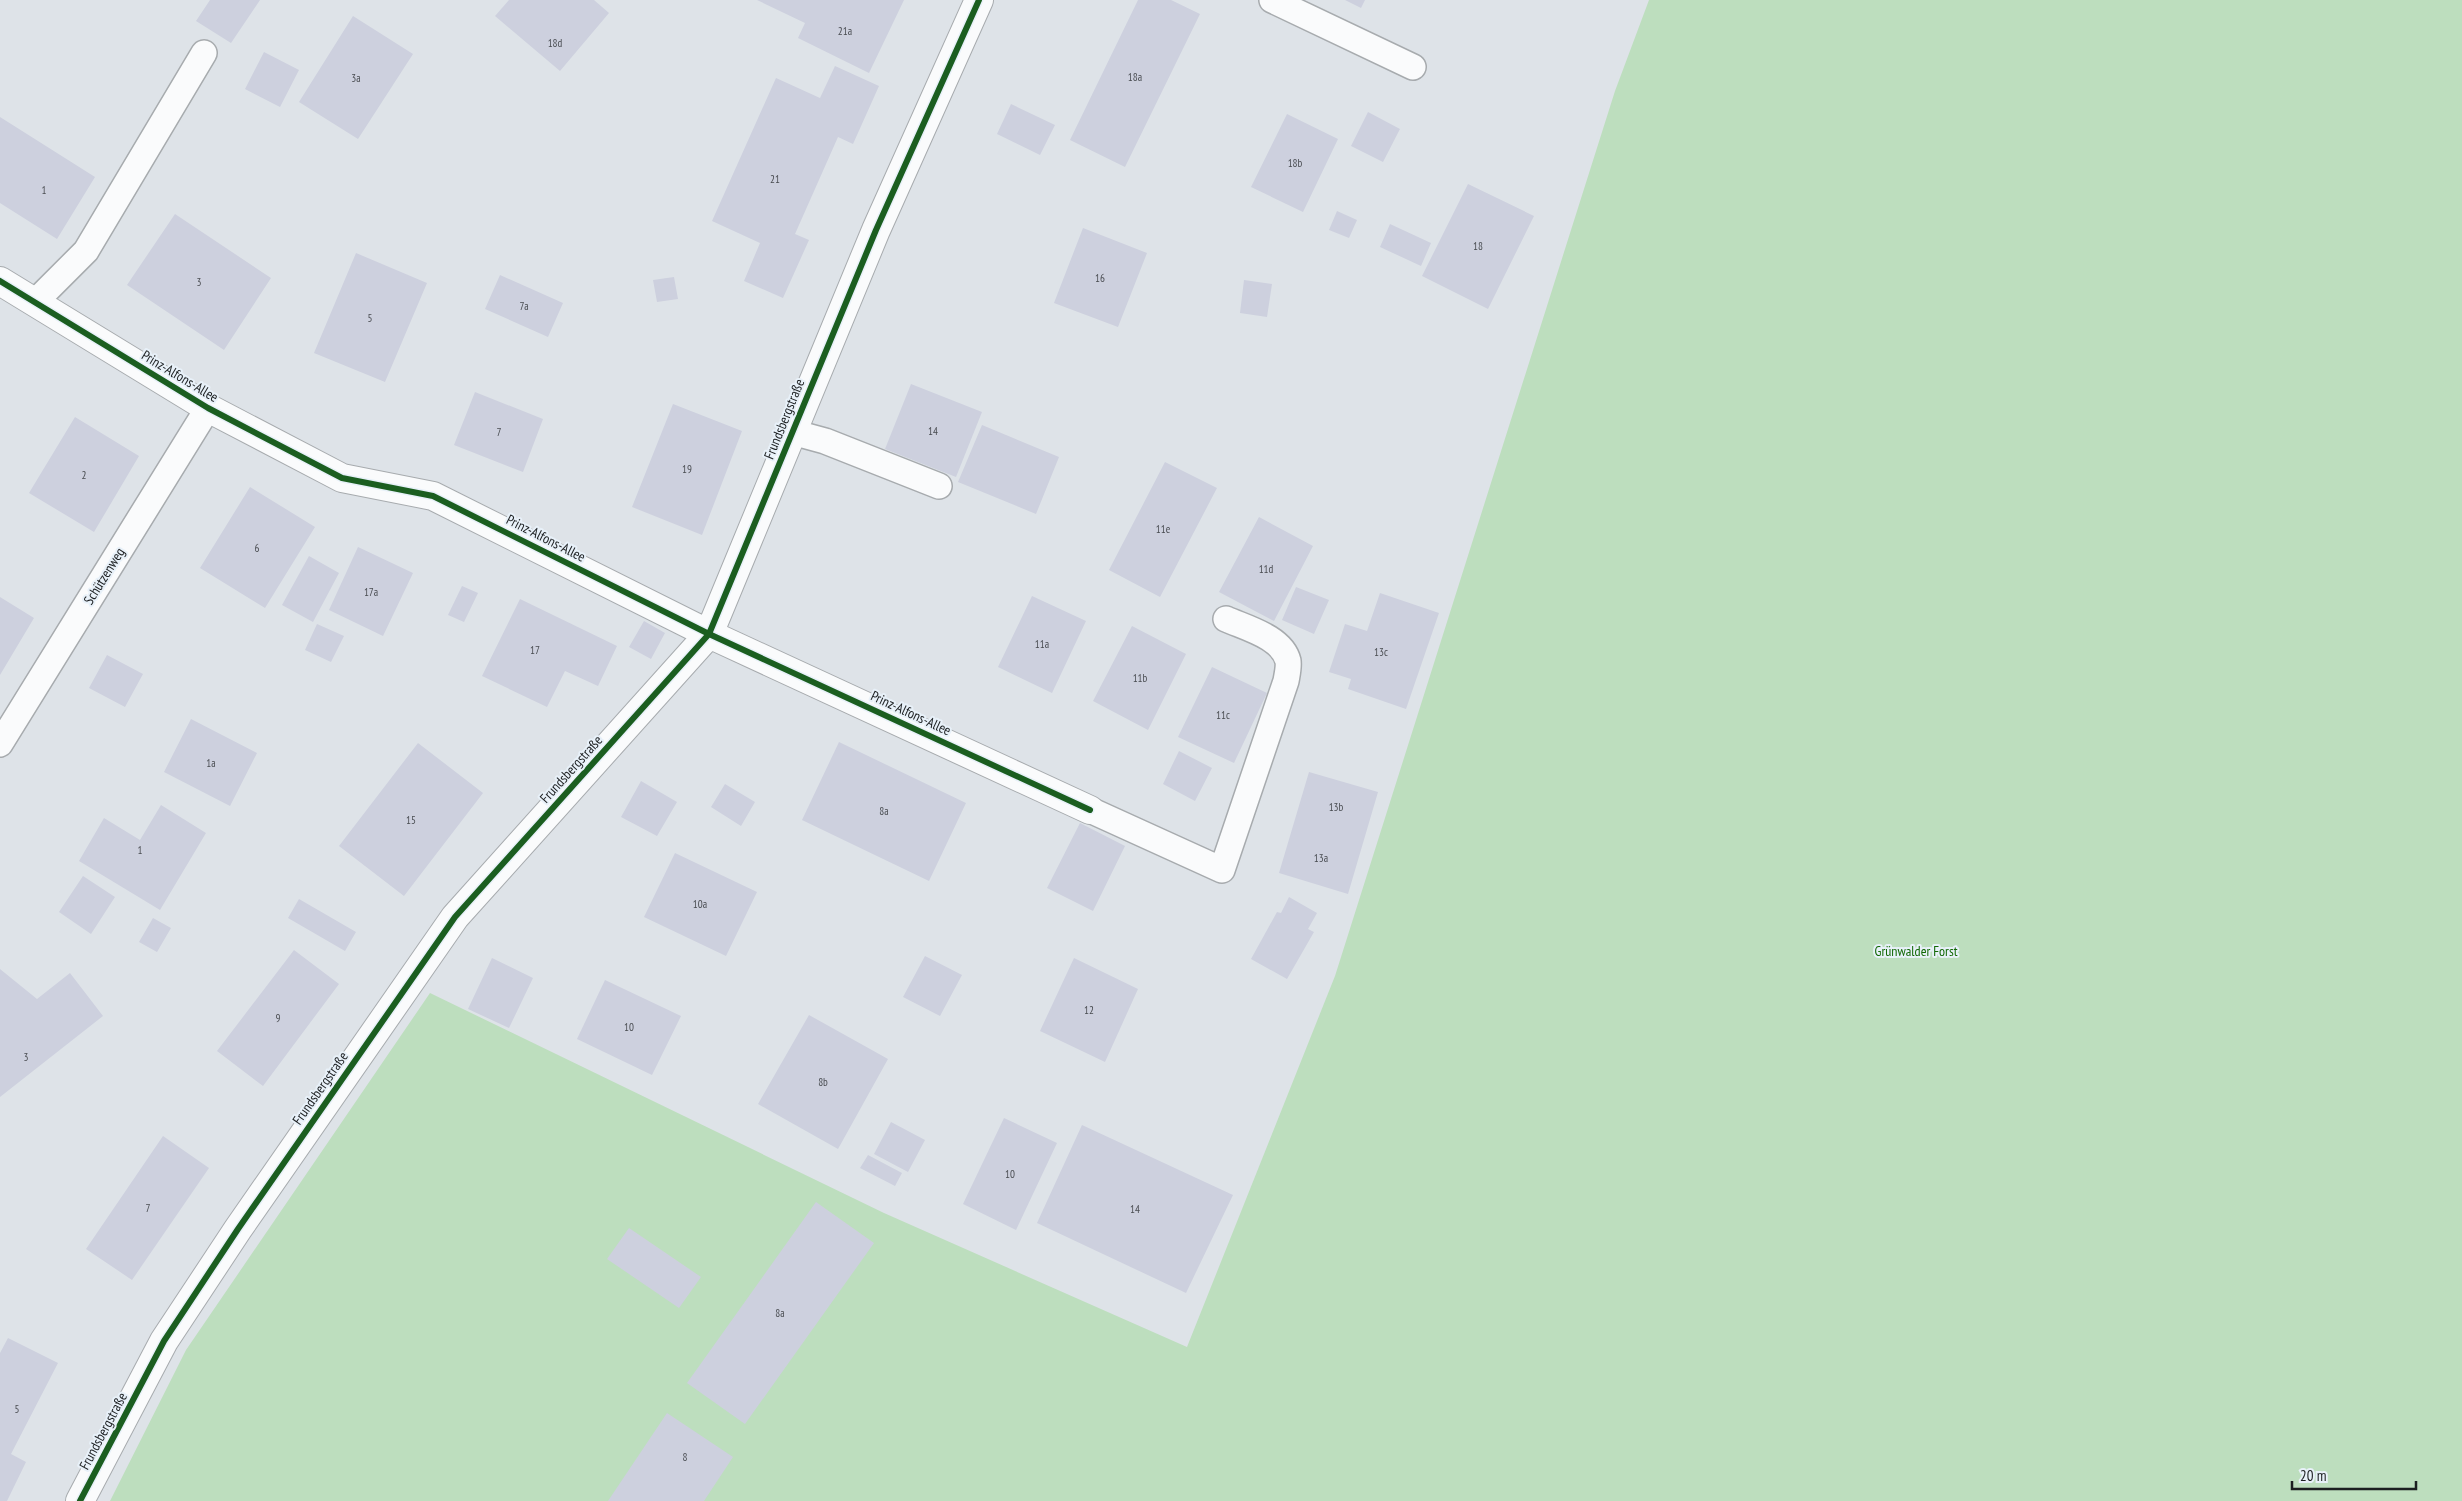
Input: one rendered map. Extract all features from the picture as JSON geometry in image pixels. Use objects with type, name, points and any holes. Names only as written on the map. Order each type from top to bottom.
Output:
[{"type":"street","name":"Frundsbergstraße","points":[[80,1501],[164,1341],[238,1229],[455,917],[709,634],[876,230],[979,0]]},
{"type":"street","name":"Prinz-Alfons-Allee","points":[[0,281],[208,408],[342,478],[434,496],[709,634],[1090,810]]},
{"type":"lane","points":[[1272,0],[1413,66]]},
{"type":"lane","points":[[35,302],[86,251],[204,53]]},
{"type":"lane","name":"Schützenweg","points":[[0,744],[208,408]]},
{"type":"lane","points":[[792,432],[825,441],[939,486]]},
{"type":"lane","points":[[1090,810],[1222,870],[1286,681],[1288,662],[1282,649],[1266,636],[1226,619]]},
{"type":"green space","name":"Grünwalder Forst","points":[[1649,0],[2462,0],[2462,1501],[110,1501],[186,1350],[430,993],[884,1213],[1187,1347],[1335,976],[1615,91]]},
{"type":"building","points":[[210,0],[260,0],[231,43],[196,21]]},
{"type":"building","points":[[509,0],[594,0],[609,13],[560,71],[495,16]]},
{"type":"building","points":[[757,0],[904,0],[869,73],[798,38],[805,23]]},
{"type":"building","points":[[1138,0],[1171,0],[1200,14],[1125,167],[1070,140]]},
{"type":"building","points":[[1345,0],[1365,0],[1361,8]]},
{"type":"building","points":[[353,16],[413,54],[358,139],[299,102]]},
{"type":"building","points":[[264,52],[299,70],[280,107],[245,89]]},
{"type":"building","points":[[835,66],[879,86],[853,144],[838,137],[795,234],[809,240],[783,298],[744,281],[760,243],[712,221],[776,78],[820,98]]},
{"type":"building","points":[[1011,104],[1055,125],[1040,155],[997,134]]},
{"type":"building","points":[[1368,112],[1400,129],[1383,162],[1351,146]]},
{"type":"building","points":[[1287,114],[1338,139],[1303,212],[1251,187]]},
{"type":"building","points":[[0,117],[95,177],[57,239],[0,203]]},
{"type":"building","points":[[1468,184],[1534,216],[1488,309],[1422,276]]},
{"type":"building","points":[[1337,211],[1357,220],[1349,238],[1329,230]]},
{"type":"building","points":[[175,214],[271,278],[224,350],[127,285]]},
{"type":"building","points":[[1390,224],[1431,243],[1421,266],[1380,247]]},
{"type":"building","points":[[1083,228],[1147,253],[1118,327],[1054,303]]},
{"type":"building","points":[[356,253],[427,283],[385,382],[314,353]]},
{"type":"building","points":[[500,275],[563,303],[548,337],[485,309]]},
{"type":"building","points":[[674,277],[678,299],[657,302],[653,280]]},
{"type":"building","points":[[1244,280],[1272,284],[1267,317],[1240,313]]},
{"type":"building","points":[[911,384],[982,412],[956,477],[885,449]]},
{"type":"building","points":[[475,392],[543,419],[523,472],[454,445]]},
{"type":"building","points":[[673,404],[742,431],[702,535],[632,507]]},
{"type":"building","points":[[75,417],[139,456],[94,532],[29,493]]},
{"type":"building","points":[[982,425],[1059,457],[1036,514],[958,482]]},
{"type":"building","points":[[1165,462],[1217,488],[1160,597],[1109,570]]},
{"type":"building","points":[[250,487],[315,527],[265,608],[200,568]]},
{"type":"building","points":[[1259,517],[1313,546],[1274,621],[1219,592]]},
{"type":"building","points":[[358,547],[413,573],[383,636],[329,610]]},
{"type":"building","points":[[309,556],[339,573],[313,622],[282,605]]},
{"type":"building","points":[[462,586],[478,593],[464,622],[448,615]]},
{"type":"building","points":[[1296,587],[1329,600],[1314,634],[1282,620]]},
{"type":"building","points":[[1380,593],[1439,613],[1406,709],[1348,689],[1351,679],[1329,672],[1345,624],[1367,631]]},
{"type":"building","points":[[1032,596],[1086,621],[1052,693],[998,667]]},
{"type":"building","points":[[0,597],[34,618],[0,675]]},
{"type":"building","points":[[520,599],[617,646],[598,686],[565,671],[547,707],[482,676]]},
{"type":"building","points":[[644,621],[665,633],[651,659],[629,647]]},
{"type":"building","points":[[317,624],[344,636],[331,662],[305,650]]},
{"type":"building","points":[[1132,626],[1186,654],[1148,730],[1093,701]]},
{"type":"building","points":[[107,655],[143,674],[125,707],[89,688]]},
{"type":"building","points":[[1212,667],[1267,693],[1234,763],[1178,737]]},
{"type":"building","points":[[191,719],[257,753],[230,806],[164,772]]},
{"type":"building","points":[[839,742],[966,803],[929,881],[802,820]]},
{"type":"building","points":[[418,743],[483,793],[404,896],[339,846]]},
{"type":"building","points":[[1179,751],[1212,768],[1195,801],[1163,784]]},
{"type":"building","points":[[1309,772],[1378,792],[1348,894],[1279,873]]},
{"type":"building","points":[[641,781],[677,802],[657,836],[621,817]]},
{"type":"building","points":[[725,784],[755,802],[741,826],[711,807]]},
{"type":"building","points":[[161,805],[206,833],[160,910],[79,861],[104,818],[140,840]]},
{"type":"building","points":[[1080,823],[1125,846],[1093,911],[1047,888]]},
{"type":"building","points":[[675,853],[757,892],[726,956],[644,917]]},
{"type":"building","points":[[83,876],[115,897],[91,934],[59,912]]},
{"type":"building","points":[[1289,897],[1317,913],[1308,929],[1314,932],[1287,979],[1251,959],[1277,912],[1281,913]]},
{"type":"building","points":[[299,899],[356,932],[345,951],[288,918]]},
{"type":"building","points":[[153,918],[171,928],[157,952],[139,942]]},
{"type":"building","points":[[294,950],[339,984],[263,1086],[217,1051]]},
{"type":"building","points":[[925,956],[962,975],[940,1016],[903,997]]},
{"type":"building","points":[[492,958],[533,978],[509,1028],[468,1009]]},
{"type":"building","points":[[1074,958],[1138,989],[1105,1062],[1040,1031]]},
{"type":"building","points":[[0,969],[37,999],[70,973],[103,1016],[0,1097]]},
{"type":"building","points":[[605,980],[681,1016],[652,1075],[577,1039]]},
{"type":"building","points":[[809,1015],[888,1059],[838,1149],[758,1104]]},
{"type":"building","points":[[1004,1118],[1057,1143],[1016,1230],[963,1204]]},
{"type":"building","points":[[891,1122],[925,1140],[908,1172],[874,1154]]},
{"type":"building","points":[[1082,1125],[1233,1195],[1186,1293],[1037,1223]]},
{"type":"building","points":[[163,1136],[209,1168],[132,1280],[86,1249]]},
{"type":"building","points":[[868,1155],[902,1173],[895,1186],[860,1168]]},
{"type":"building","points":[[816,1202],[874,1243],[745,1424],[687,1383]]},
{"type":"building","points":[[629,1228],[701,1277],[679,1308],[607,1259]]},
{"type":"building","points":[[8,1338],[58,1363],[11,1454],[26,1462],[7,1501],[0,1501],[0,1353]]},
{"type":"building","points":[[667,1413],[733,1457],[704,1501],[608,1501]]},
{"type":"cycle path","points":[[80,1501],[164,1341],[238,1229],[455,917],[709,634],[876,230],[979,0]]},
{"type":"cycle path","points":[[0,281],[208,408],[342,478],[433,496],[709,634],[1090,810]]}]
